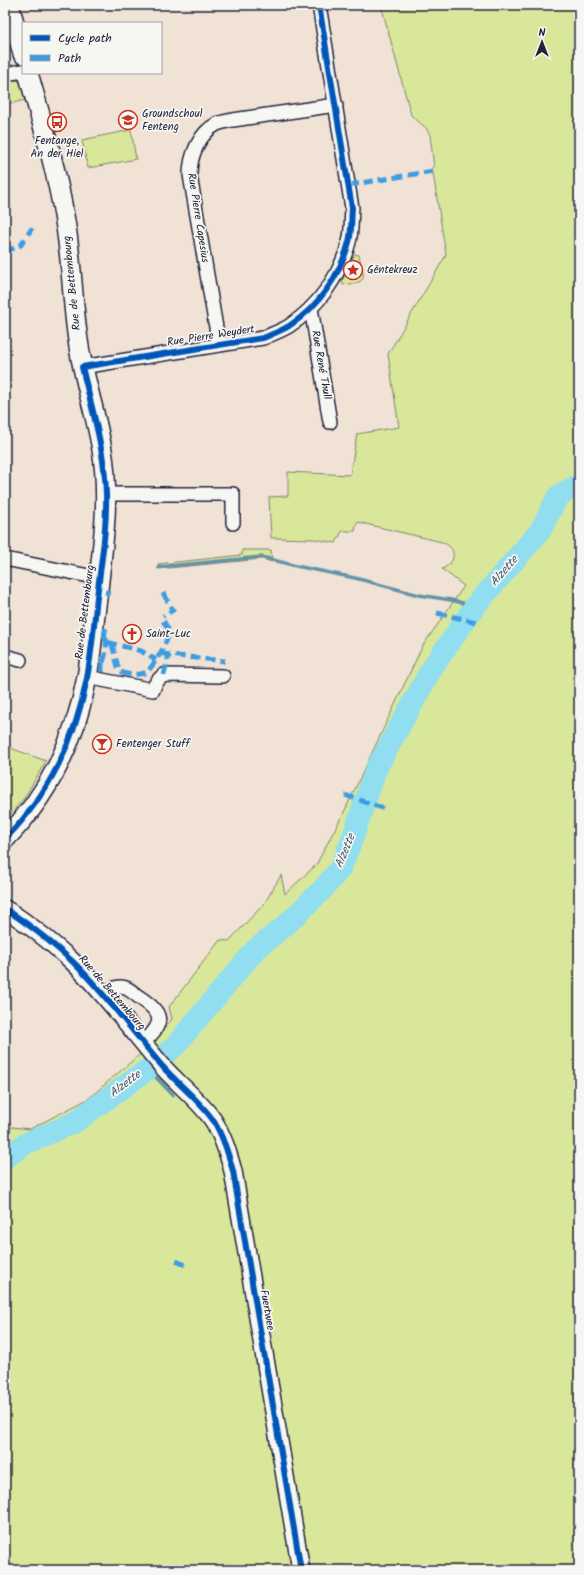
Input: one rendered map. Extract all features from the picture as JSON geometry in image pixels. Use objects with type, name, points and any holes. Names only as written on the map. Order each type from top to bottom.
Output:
[{"type":"main road","points":[[9,5],[22,50]]},
{"type":"main road","name":"Rue de Bettembourg","points":[[5,839],[17,827],[37,801],[56,770],[68,745],[78,717],[87,677],[105,530],[106,494],[102,450],[82,367],[66,223],[28,74]]},
{"type":"street","name":"Rue Pierre Weydert","points":[[82,367],[263,338],[288,326],[311,308],[328,288],[341,265],[349,241],[352,208],[319,5]]},
{"type":"street","points":[[5,74],[22,71]]},
{"type":"street","name":"Rue Pierre Capesius","points":[[219,345],[190,175],[190,165],[197,145],[205,133],[217,124],[233,120],[336,104]]},
{"type":"street","name":"Rue René Thull","points":[[311,308],[330,422]]},
{"type":"street","points":[[106,494],[233,494],[233,523]]},
{"type":"street","points":[[5,559],[99,578]]},
{"type":"street","points":[[5,656],[20,660]]},
{"type":"street","points":[[87,677],[153,690],[158,679],[164,675],[223,676]]},
{"type":"street","name":"Rue de Bettembourg","points":[[5,909],[20,918],[72,962],[103,994],[145,1045],[157,1027],[157,1013],[154,1007],[125,987],[118,987],[103,994]]},
{"type":"street","name":"Fuertwee","points":[[145,1045],[169,1073],[201,1106],[212,1120],[227,1149],[233,1171],[301,1570]]},
{"type":"green space","points":[[381,5],[579,5],[579,1570],[5,1570],[5,1132],[12,1127],[30,1129],[88,1099],[139,1055],[155,1049],[154,1041],[172,1019],[169,1007],[220,940],[229,941],[264,904],[281,875],[285,894],[316,865],[345,810],[422,647],[464,586],[442,569],[453,559],[453,551],[442,542],[357,522],[355,531],[342,531],[336,543],[314,539],[271,538],[269,497],[288,496],[288,472],[350,475],[357,434],[399,427],[388,354],[446,255],[432,167],[434,167],[430,135],[426,128],[411,115]]},
{"type":"green space","points":[[17,80],[21,83],[25,100],[5,105],[5,82]]},
{"type":"green space","points":[[131,130],[136,159],[88,168],[82,140]]},
{"type":"green space","points":[[355,254],[359,255],[363,278],[361,281],[343,285],[342,281]]},
{"type":"green space","points":[[242,550],[271,550],[272,562],[262,559],[158,569],[158,564],[242,555]]},
{"type":"green space","points":[[5,746],[46,761],[24,798],[5,821]]},
{"type":"waterway","name":"Alzette","points":[[5,1158],[25,1144],[75,1122],[148,1069],[175,1046],[256,949],[286,925],[322,890],[340,869],[353,837],[376,769],[432,668],[475,606],[540,531],[558,496],[579,484]]},
{"type":"waterway","points":[[159,567],[262,557],[296,566],[355,578],[419,595],[451,600],[475,606]]},
{"type":"waterway","points":[[148,1069],[173,1095]]},
{"type":"marked path","points":[[349,185],[433,171]]},
{"type":"marked path","points":[[5,252],[21,245],[32,228]]},
{"type":"marked path","points":[[105,592],[110,593]]},
{"type":"marked path","points":[[163,593],[173,610],[163,616]]},
{"type":"marked path","points":[[437,613],[481,623]]},
{"type":"marked path","points":[[112,644],[119,671],[126,674],[140,674],[147,672],[158,658],[167,639],[168,629],[161,617]]},
{"type":"marked path","points":[[104,638],[106,625]]},
{"type":"marked path","points":[[103,662],[106,648],[105,633]]},
{"type":"marked path","points":[[107,642],[141,651],[156,660]]},
{"type":"marked path","points":[[160,653],[225,661]]},
{"type":"marked path","points":[[164,675],[169,655]]},
{"type":"marked path","points":[[102,658],[102,672]]},
{"type":"marked path","points":[[345,795],[385,809]]},
{"type":"marked path","points":[[176,1261],[186,1265]]},
{"type":"cycle path","points":[[5,839],[35,804],[47,785],[68,744],[76,722],[89,668],[106,520],[106,494],[101,446],[82,367],[263,338],[289,326],[309,310],[334,279],[345,255],[351,234],[352,208],[319,5]]},
{"type":"cycle path","points":[[5,909],[48,940],[84,973],[163,1067],[195,1099],[213,1120],[220,1132],[233,1171],[301,1570]]},
{"type":"place","name":"Groundschoul Fenteng","points":[[128,120]]},
{"type":"place","name":"Fentange, An der Hiel","points":[[57,122]]},
{"type":"place","name":"Gëntekreuz","points":[[353,270]]},
{"type":"place","name":"Saint-Luc","points":[[132,634]]},
{"type":"place","name":"Fentenger Stuff","points":[[102,744]]}]
